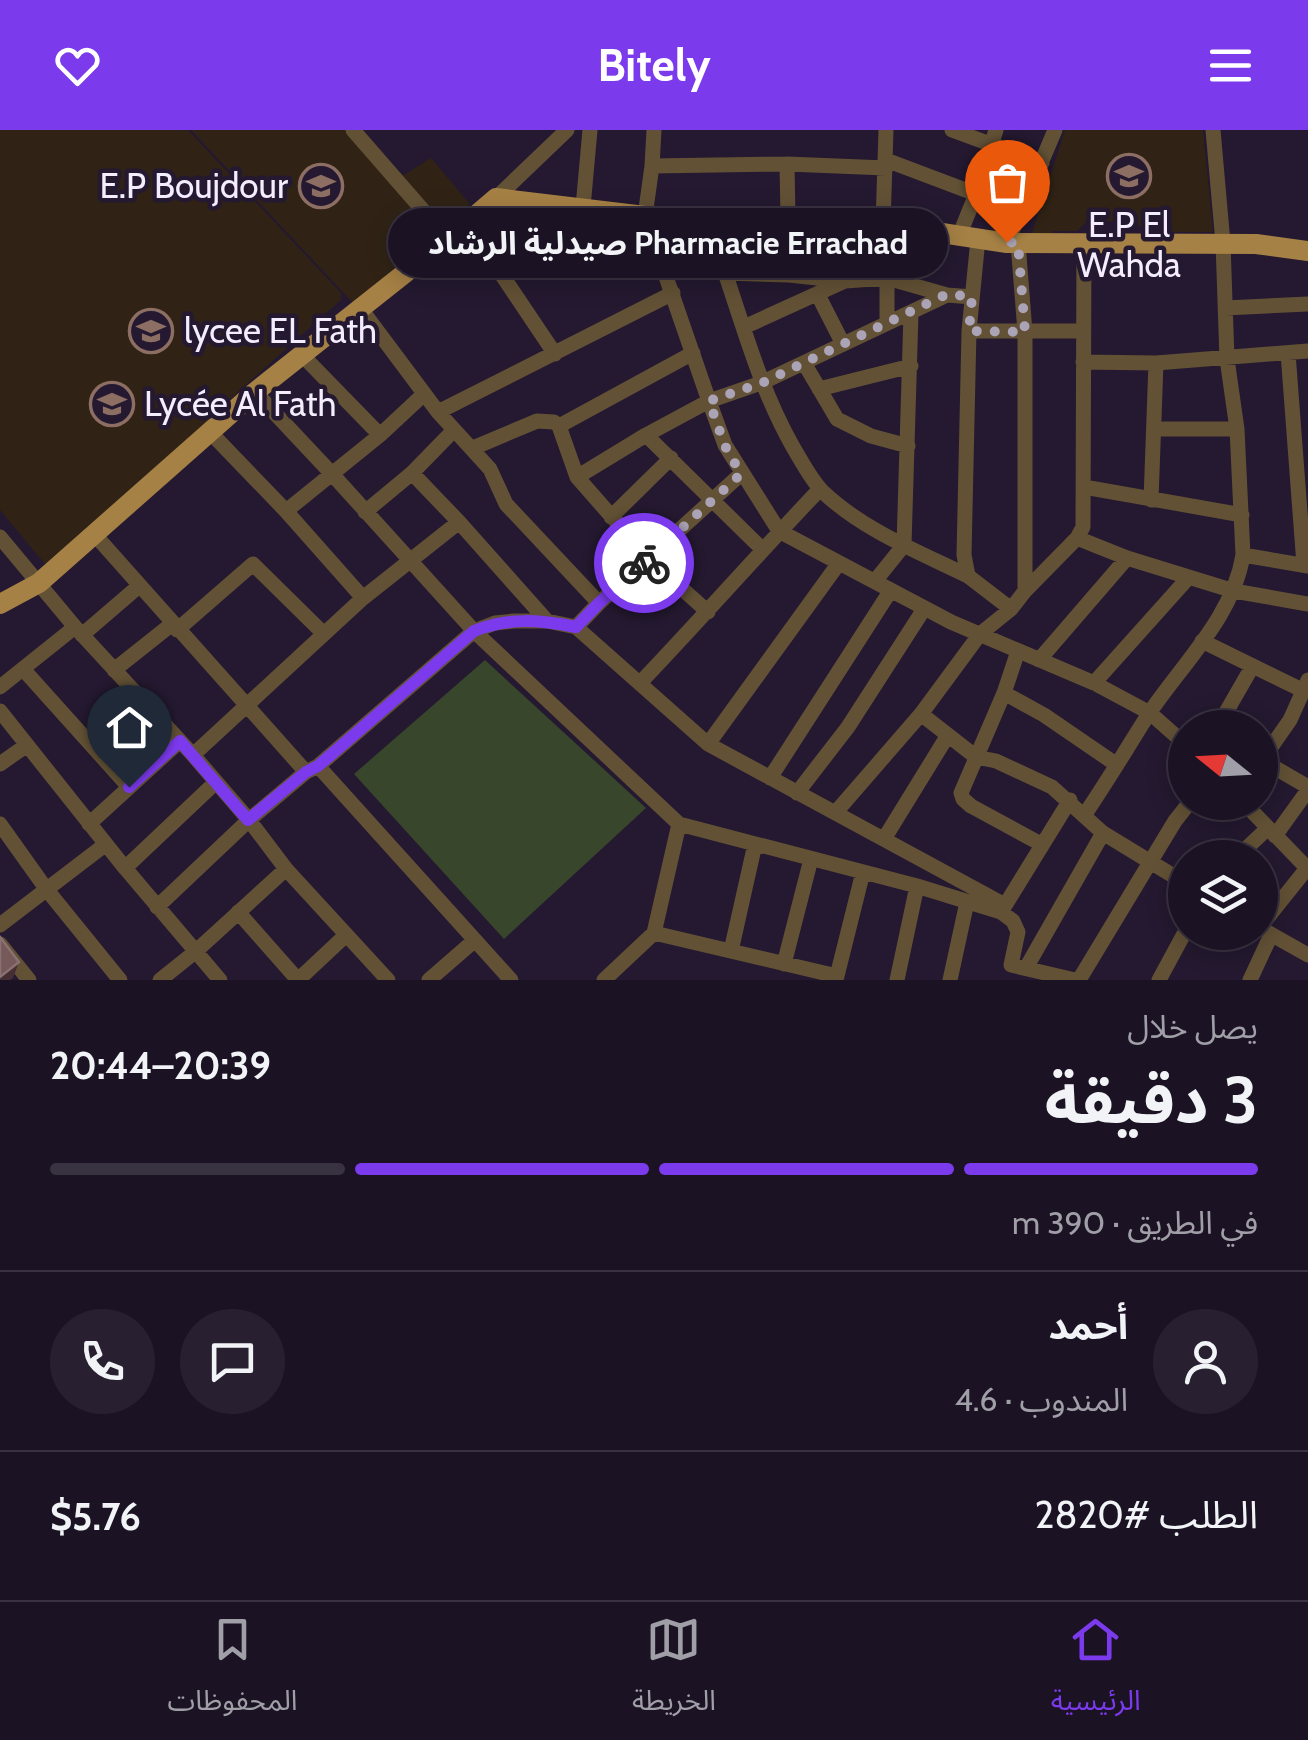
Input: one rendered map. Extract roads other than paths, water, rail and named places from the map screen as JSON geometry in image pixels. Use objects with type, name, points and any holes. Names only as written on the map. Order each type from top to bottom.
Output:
[{"type":"main road","points":[[0,604],[39,583],[255,392],[496,198],[645,216],[888,224],[1013,243],[1223,243],[1308,251]]},
{"type":"street","points":[[353,130],[363,136],[448,239]]},
{"type":"street","points":[[496,198],[566,130]]},
{"type":"street","points":[[583,207],[590,130]]},
{"type":"street","points":[[654,130],[645,216],[725,446],[779,531],[924,609],[1094,683],[1150,712],[1168,728]]},
{"type":"street","points":[[886,130],[887,324]]},
{"type":"street","points":[[952,130],[994,137],[1042,163]]},
{"type":"street","points":[[1025,590],[1025,332],[1013,243],[1056,130]]},
{"type":"street","points":[[1085,814],[1234,592],[1243,555],[1213,130]]},
{"type":"street","points":[[968,576],[964,556],[972,297],[969,238],[976,194],[994,137]]},
{"type":"street","points":[[787,164],[789,275]]},
{"type":"street","points":[[652,166],[886,164],[976,194]]},
{"type":"street","points":[[706,220],[762,383],[781,426],[820,489],[844,510],[968,576],[1011,609]]},
{"type":"street","points":[[467,223],[555,354]]},
{"type":"street","points":[[836,812],[921,714],[980,634],[1011,609],[1083,527],[1084,242]]},
{"type":"street","points":[[727,273],[845,281],[887,278],[972,297]]},
{"type":"street","points":[[744,328],[845,281]]},
{"type":"street","points":[[438,412],[673,293]]},
{"type":"street","points":[[578,477],[709,401],[762,383],[947,294]]},
{"type":"street","points":[[818,295],[842,344]]},
{"type":"street","points":[[1225,308],[1308,304]]},
{"type":"street","points":[[361,309],[438,412],[490,469],[506,504],[599,603]]},
{"type":"street","points":[[875,581],[904,544],[912,313]]},
{"type":"street","points":[[969,331],[1083,331]]},
{"type":"street","points":[[1083,362],[1156,363],[1308,351]]},
{"type":"street","points":[[559,426],[692,353]]},
{"type":"street","points":[[1243,555],[1306,565],[1303,460],[1288,354]]},
{"type":"street","points":[[302,355],[380,435]]},
{"type":"street","points":[[804,363],[834,415],[843,423],[908,446]]},
{"type":"street","points":[[1151,500],[1156,363]]},
{"type":"street","points":[[820,389],[911,366]]},
{"type":"street","points":[[255,392],[474,631],[679,824],[967,902],[1003,908]]},
{"type":"street","points":[[286,511],[424,394]]},
{"type":"street","points":[[473,448],[537,421],[554,422],[578,477],[648,558],[708,612]]},
{"type":"street","points":[[1155,430],[1236,429]]},
{"type":"street","points":[[365,512],[412,473],[453,430]]},
{"type":"street","points":[[209,431],[363,598]]},
{"type":"street","points":[[646,435],[762,549]]},
{"type":"street","points":[[611,517],[671,458]]},
{"type":"street","points":[[412,473],[547,621]]},
{"type":"street","points":[[576,627],[741,474]]},
{"type":"street","points":[[1084,487],[1242,515]]},
{"type":"street","points":[[640,683],[820,489]]},
{"type":"street","points":[[193,755],[363,598],[459,522]]},
{"type":"street","points":[[95,535],[246,707],[312,769],[511,980]]},
{"type":"street","points":[[0,537],[78,631],[193,755],[286,869],[388,980]]},
{"type":"street","points":[[1077,538],[1234,592],[1308,604]]},
{"type":"street","points":[[1039,660],[1127,558]]},
{"type":"street","points":[[708,744],[839,563]]},
{"type":"street","points":[[114,670],[175,627],[252,564],[324,634]]},
{"type":"street","points":[[1094,683],[1189,578]]},
{"type":"street","points":[[0,686],[139,586]]},
{"type":"street","points":[[770,778],[891,590]]},
{"type":"street","points":[[797,793],[848,727],[924,609]]},
{"type":"street","points":[[157,906],[248,820],[474,631],[495,622],[547,621],[576,627],[708,744],[1003,908],[1018,932],[1015,971]]},
{"type":"street","points":[[1202,641],[1252,667],[1306,685],[1278,736]]},
{"type":"street","points":[[1018,651],[961,792],[970,806],[1041,844]]},
{"type":"street","points":[[1227,710],[1252,667]]},
{"type":"street","points":[[23,669],[129,787]]},
{"type":"street","points":[[1004,693],[1117,765]]},
{"type":"street","points":[[0,711],[220,980]]},
{"type":"street","points":[[921,714],[976,757],[996,761],[1052,786],[1103,832],[1168,872]]},
{"type":"street","points":[[884,839],[948,736]]},
{"type":"street","points":[[89,824],[180,741]]},
{"type":"street","points":[[0,764],[27,744]]},
{"type":"street","points":[[1261,840],[1308,788],[1278,769]]},
{"type":"street","points":[[125,868],[216,782]]},
{"type":"street","points":[[1003,908],[1070,800]]},
{"type":"street","points":[[1015,971],[1072,980],[1178,820]]},
{"type":"street","points":[[1259,820],[1307,868],[1278,910]]},
{"type":"street","points":[[0,824],[120,980]]},
{"type":"street","points":[[604,980],[654,933],[679,824]]},
{"type":"street","points":[[1015,971],[1103,832]]},
{"type":"street","points":[[0,925],[106,844]]},
{"type":"street","points":[[730,951],[755,844]]},
{"type":"street","points":[[784,964],[811,858]]},
{"type":"street","points":[[160,980],[286,869]]},
{"type":"street","points":[[654,933],[836,978],[863,872]]},
{"type":"street","points":[[897,980],[917,886]]},
{"type":"street","points":[[950,980],[967,902]]},
{"type":"street","points":[[238,912],[298,980],[346,935]]},
{"type":"street","points":[[1278,938],[1308,955]]},
{"type":"street","points":[[429,980],[475,940]]},
{"type":"street","points":[[0,944],[29,980]]},
{"type":"street","points":[[1158,980],[1175,950]]},
{"type":"street","points":[[1250,980],[1258,950]]},
{"type":"place","name":"E.P El Wahda","points":[[1129,176]]},
{"type":"place","name":"E.P Boujdour","points":[[321,186]]},
{"type":"place","name":"Pharmacie Errachad صيدلية الرشاد","points":[[1007,242]]},
{"type":"place","name":"lycee EL Fath","points":[[151,331]]},
{"type":"place","name":"Lycée Al Fath","points":[[112,404]]}]
